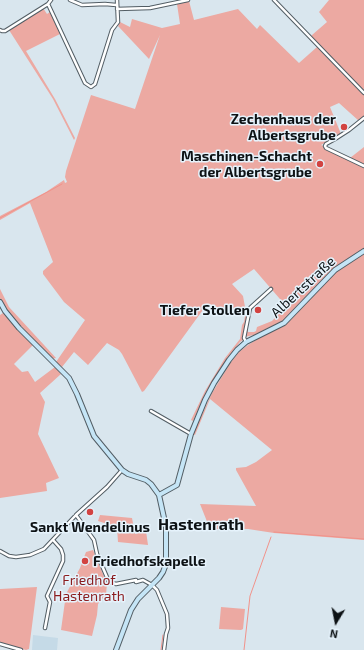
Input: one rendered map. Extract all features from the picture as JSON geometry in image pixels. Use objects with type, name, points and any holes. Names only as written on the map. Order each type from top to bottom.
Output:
[{"type":"main road","name":"Albertstraße","points":[[159,495],[178,485],[191,434],[214,383],[237,350],[246,342],[284,323],[335,270],[364,252]]},
{"type":"main road","points":[[0,302],[5,311],[27,337],[69,378],[94,436],[122,470],[128,474],[146,480],[159,495],[166,527],[166,564],[163,572],[138,599],[131,610],[116,650]]},
{"type":"street","points":[[0,30],[5,31],[48,4],[51,0]]},
{"type":"street","points":[[70,0],[82,5],[105,4],[117,7],[150,8],[188,0]]},
{"type":"street","points":[[48,4],[85,83],[91,86],[95,84],[112,30],[118,22],[117,0]]},
{"type":"street","points":[[274,0],[364,93]]},
{"type":"street","points":[[364,118],[325,146],[326,148],[364,166]]},
{"type":"street","points":[[246,342],[244,338],[250,308],[271,289]]},
{"type":"street","points":[[151,411],[191,434]]},
{"type":"street","points":[[0,551],[12,556],[30,556],[44,550],[76,515],[107,487],[122,470]]},
{"type":"street","points":[[76,515],[94,540],[97,554],[109,582],[116,584],[143,580],[155,587],[160,595],[167,614],[168,628],[164,650]]},
{"type":"street","points":[[45,628],[50,602],[48,596],[63,561],[61,548],[53,540]]},
{"type":"street","points":[[0,644],[21,650]]},
{"type":"shaded area","points":[[33,635],[58,638],[57,650],[32,650]]},
{"type":"green space","points":[[329,0],[364,0],[364,91],[311,37],[327,22],[319,12]]},
{"type":"green space","points":[[189,1],[194,20],[238,9],[257,29],[260,25],[299,63],[317,47],[364,95],[364,117],[359,121],[339,103],[330,107],[341,134],[321,145],[350,158],[364,147],[364,540],[274,533],[248,529],[210,529],[200,504],[256,506],[236,468],[246,467],[256,462],[272,450],[210,399],[195,435],[193,434],[212,393],[231,362],[239,352],[256,340],[253,335],[245,337],[247,325],[248,332],[254,332],[256,331],[257,327],[272,321],[286,306],[254,269],[232,284],[243,296],[245,307],[226,309],[205,307],[142,392],[122,354],[119,350],[107,343],[88,365],[74,352],[62,367],[56,362],[85,320],[64,302],[43,274],[43,271],[53,262],[30,203],[0,220],[0,216],[46,192],[64,180],[65,183],[67,182],[65,177],[66,171],[91,95],[135,109],[160,35],[149,59],[118,26],[120,22],[130,27],[132,19],[162,28],[180,24],[177,4]]},
{"type":"green space","points":[[43,8],[47,14],[50,12],[60,34],[26,51],[55,99],[75,138],[74,140],[53,99],[9,30]]},
{"type":"green space","points":[[0,289],[9,307],[56,358],[52,359],[7,310],[0,298]]},
{"type":"green space","points":[[246,310],[247,314],[243,340],[227,359],[206,392],[193,421],[191,420],[205,391],[225,358],[240,339]]},
{"type":"green space","points":[[3,313],[33,345],[14,364],[22,372],[28,371],[35,382],[55,367],[61,374],[40,393],[45,402],[38,434],[59,478],[46,483],[47,491],[0,498],[0,315]]},
{"type":"green space","points":[[100,515],[132,518],[135,534],[146,531],[148,545],[118,542],[117,527],[98,521]]},
{"type":"green space","name":"Friedhof Hastenrath","points":[[93,550],[107,584],[106,594],[98,604],[92,636],[61,630],[66,594],[80,568],[86,552]]},
{"type":"green space","points":[[37,587],[29,649],[26,650],[0,643],[0,589]]},
{"type":"green space","points":[[221,607],[245,609],[243,629],[219,629]]},
{"type":"waterway","points":[[0,218],[62,184]]},
{"type":"waterway","points":[[274,532],[364,539]]},
{"type":"waterway","points":[[244,650],[250,596],[271,537]]},
{"type":"waterway","points":[[161,650],[163,635]]},
{"type":"place","name":"Zechenhaus der Albertsgrube","points":[[344,127]]},
{"type":"place","name":"Maschinen-Schacht der Albertsgrube","points":[[320,164]]},
{"type":"place","name":"Tiefer Stollen","points":[[258,310]]},
{"type":"place","name":"Sankt Wendelinus","points":[[90,512]]},
{"type":"place","name":"Friedhofskapelle","points":[[85,561]]},
{"type":"district","name":"Hastenrath","points":[[201,525]]}]
